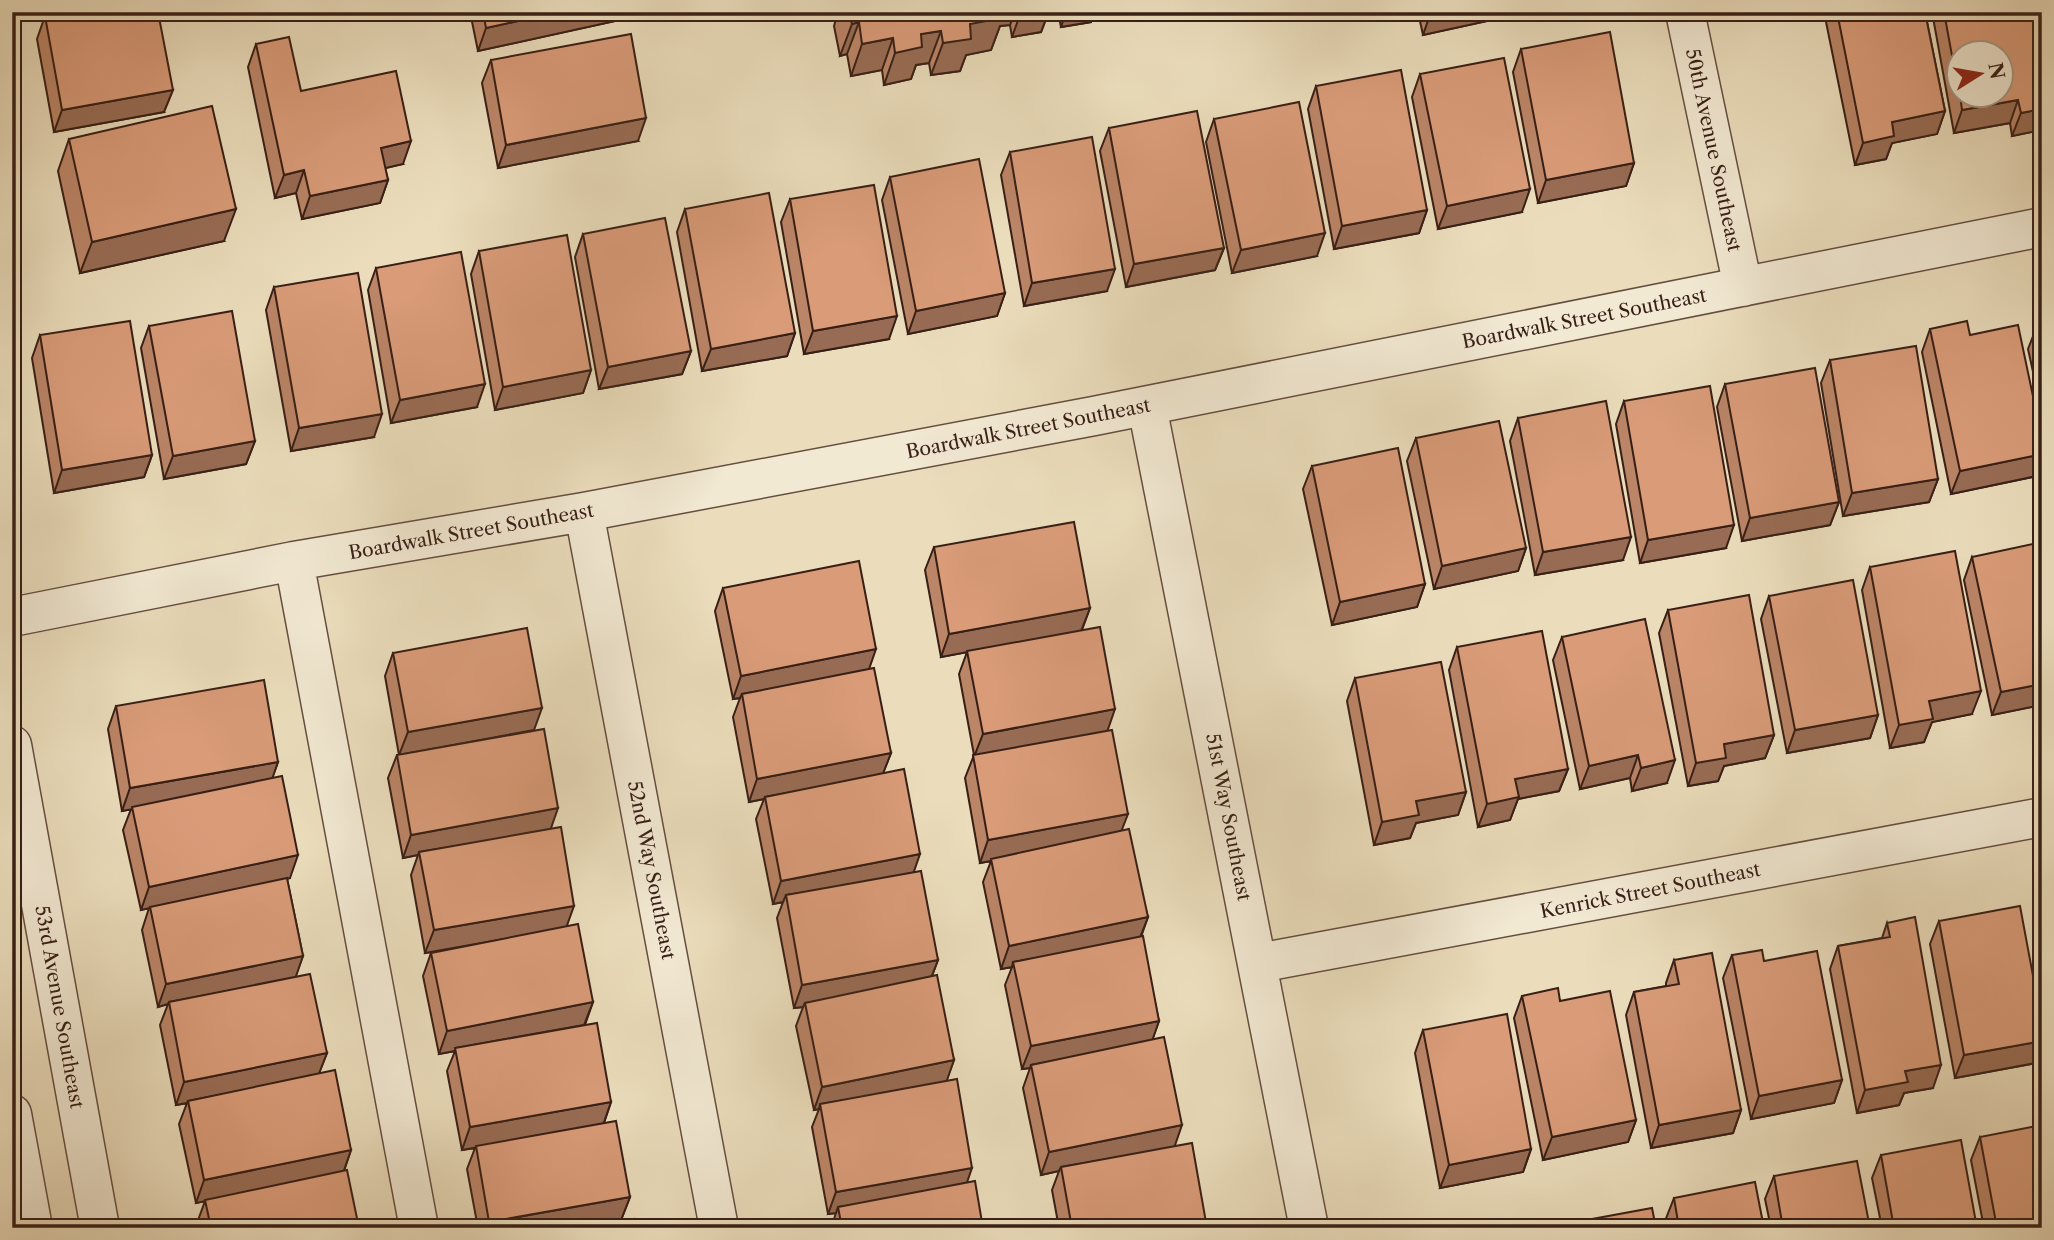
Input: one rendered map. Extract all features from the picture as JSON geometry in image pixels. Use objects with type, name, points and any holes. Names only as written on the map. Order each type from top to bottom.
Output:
[{"type":"street","name":"50th Avenue Southeast","points":[[1685,12],[1743,287]]},
{"type":"street","name":"Boardwalk Street Southeast","points":[[12,617],[294,561],[584,512],[1147,406],[2042,227]]},
{"type":"street","name":"51st Way Southeast","points":[[1147,406],[1259,963],[1309,1228]]},
{"type":"street","name":"52nd Way Southeast","points":[[584,512],[719,1228]]},
{"type":"street","points":[[294,561],[419,1228]]},
{"type":"street","name":"53rd Avenue Southeast","points":[[12,745],[100,1228]]},
{"type":"street","name":"Kenrick Street Southeast","points":[[1259,963],[2042,817]]},
{"type":"street","points":[[12,1114],[33,1228]]},
{"type":"building","points":[[67,12],[158,12],[173,90],[62,110],[45,16]]},
{"type":"building","points":[[483,12],[558,12],[486,28]]},
{"type":"building","points":[[849,12],[1002,12],[1003,18],[970,24],[971,39],[943,43],[941,31],[921,34],[922,47],[895,53],[893,38],[862,44],[859,22],[852,24]]},
{"type":"building","points":[[1837,12],[1925,12],[1945,111],[1892,122],[1894,136],[1863,143]]},
{"type":"building","points":[[1944,12],[2032,12],[2042,63],[2042,109],[2021,113],[2016,100],[2016,38],[1949,38]]},
{"type":"building","points":[[1610,32],[1634,163],[1546,180],[1521,49]]},
{"type":"building","points":[[631,34],[646,118],[506,145],[491,60]]},
{"type":"building","points":[[289,37],[301,91],[396,71],[411,141],[381,148],[388,180],[310,196],[304,170],[284,175],[256,44]]},
{"type":"building","points":[[1504,58],[1530,189],[1447,206],[1420,74]]},
{"type":"building","points":[[1401,70],[1427,210],[1342,226],[1316,86]]},
{"type":"building","points":[[1299,102],[1325,233],[1241,250],[1214,119]]},
{"type":"building","points":[[212,106],[236,209],[92,242],[69,139]]},
{"type":"building","points":[[1197,111],[1224,248],[1134,264],[1109,128]]},
{"type":"building","points":[[1092,137],[1115,269],[1032,283],[1010,152]]},
{"type":"building","points":[[979,159],[1005,293],[916,311],[890,177]]},
{"type":"building","points":[[874,185],[897,316],[813,331],[790,199]]},
{"type":"building","points":[[769,193],[795,333],[711,349],[685,209]]},
{"type":"building","points":[[665,218],[691,351],[608,367],[583,234]]},
{"type":"building","points":[[567,235],[591,370],[503,387],[479,251]]},
{"type":"building","points":[[461,252],[485,384],[400,400],[376,268]]},
{"type":"building","points":[[358,273],[382,414],[299,428],[274,287]]},
{"type":"building","points":[[232,311],[255,441],[173,456],[149,326]]},
{"type":"building","points":[[130,321],[152,455],[62,470],[40,335]]},
{"type":"building","points":[[1967,321],[1970,335],[2018,325],[2042,439],[2042,454],[1960,471],[1930,329]]},
{"type":"building","points":[[2042,325],[2042,350],[2037,326]]},
{"type":"building","points":[[1916,346],[1938,479],[1852,493],[1830,360]]},
{"type":"building","points":[[1815,368],[1839,502],[1750,518],[1725,384]]},
{"type":"building","points":[[1710,386],[1734,525],[1648,540],[1624,401]]},
{"type":"building","points":[[1606,401],[1631,537],[1543,552],[1518,418]]},
{"type":"building","points":[[1499,421],[1526,548],[1442,566],[1416,438]]},
{"type":"building","points":[[1398,448],[1425,584],[1340,602],[1312,466]]},
{"type":"building","points":[[1074,522],[1090,608],[949,634],[934,547]]},
{"type":"building","points":[[2042,542],[2042,684],[2001,692],[1972,557]]},
{"type":"building","points":[[1955,551],[1981,691],[1929,701],[1933,719],[1899,725],[1870,567]]},
{"type":"building","points":[[859,561],[876,649],[741,676],[723,588]]},
{"type":"building","points":[[1853,580],[1878,715],[1795,730],[1769,596]]},
{"type":"building","points":[[1749,595],[1774,735],[1724,744],[1726,758],[1696,763],[1668,610]]},
{"type":"building","points":[[1645,619],[1675,760],[1641,768],[1638,755],[1589,766],[1562,637]]},
{"type":"building","points":[[1100,627],[1115,709],[983,734],[967,651]]},
{"type":"building","points":[[527,628],[542,708],[408,732],[393,653]]},
{"type":"building","points":[[1542,631],[1568,769],[1515,779],[1519,797],[1487,804],[1457,647]]},
{"type":"building","points":[[1441,662],[1466,792],[1416,801],[1419,815],[1382,822],[1355,678]]},
{"type":"building","points":[[874,668],[891,753],[757,779],[742,694]]},
{"type":"building","points":[[264,680],[278,762],[130,788],[116,706]]},
{"type":"building","points":[[544,729],[558,808],[411,835],[397,755]]},
{"type":"building","points":[[1112,730],[1128,814],[988,840],[973,755]]},
{"type":"building","points":[[904,769],[920,854],[781,881],[765,797]]},
{"type":"building","points":[[282,776],[298,855],[149,887],[132,807]]},
{"type":"building","points":[[561,827],[574,906],[434,930],[419,852]]},
{"type":"building","points":[[1129,829],[1148,917],[1009,946],[991,859]]},
{"type":"building","points":[[921,871],[938,960],[802,985],[786,895]]},
{"type":"building","points":[[287,878],[303,956],[166,984],[150,907]]},
{"type":"building","points":[[2020,906],[2042,1024],[2042,1041],[1964,1055],[1939,921]]},
{"type":"building","points":[[1915,917],[1941,1065],[1905,1071],[1908,1082],[1865,1090],[1838,946],[1890,937],[1887,923]]},
{"type":"building","points":[[578,924],[593,1002],[447,1031],[431,953]]},
{"type":"building","points":[[1143,936],[1159,1021],[1031,1046],[1013,962]]},
{"type":"building","points":[[1762,950],[1764,961],[1817,951],[1842,1080],[1759,1096],[1732,955]]},
{"type":"building","points":[[1712,953],[1741,1110],[1659,1125],[1634,992],[1679,984],[1674,960]]},
{"type":"building","points":[[310,974],[327,1053],[184,1082],[169,1002]]},
{"type":"building","points":[[937,975],[954,1060],[822,1087],[805,1003]]},
{"type":"building","points":[[1558,988],[1560,1001],[1610,991],[1636,1120],[1552,1137],[1522,996]]},
{"type":"building","points":[[1507,1014],[1531,1149],[1449,1165],[1423,1030]]},
{"type":"building","points":[[597,1023],[611,1102],[470,1127],[455,1048]]},
{"type":"building","points":[[1164,1037],[1182,1125],[1049,1152],[1031,1065]]},
{"type":"building","points":[[335,1070],[351,1150],[204,1180],[188,1101]]},
{"type":"building","points":[[957,1079],[972,1168],[836,1192],[820,1104]]},
{"type":"building","points":[[616,1121],[630,1197],[489,1222],[476,1146]]},
{"type":"building","points":[[2042,1125],[2042,1228],[1997,1228],[1980,1137]]},
{"type":"building","points":[[1961,1140],[1977,1228],[1894,1228],[1881,1155]]},
{"type":"building","points":[[1192,1143],[1207,1228],[1072,1228],[1061,1167]]},
{"type":"building","points":[[1857,1161],[1870,1228],[1783,1228],[1774,1176]]},
{"type":"building","points":[[347,1170],[359,1228],[211,1228],[205,1200]]},
{"type":"building","points":[[975,1181],[983,1228],[842,1228],[838,1207]]},
{"type":"building","points":[[1755,1182],[1764,1228],[1679,1228],[1674,1198]]},
{"type":"building","points":[[1652,1208],[1656,1228],[1571,1228],[1570,1223]]},
{"type":"building","points":[[634,1219],[636,1228],[584,1228]]}]
